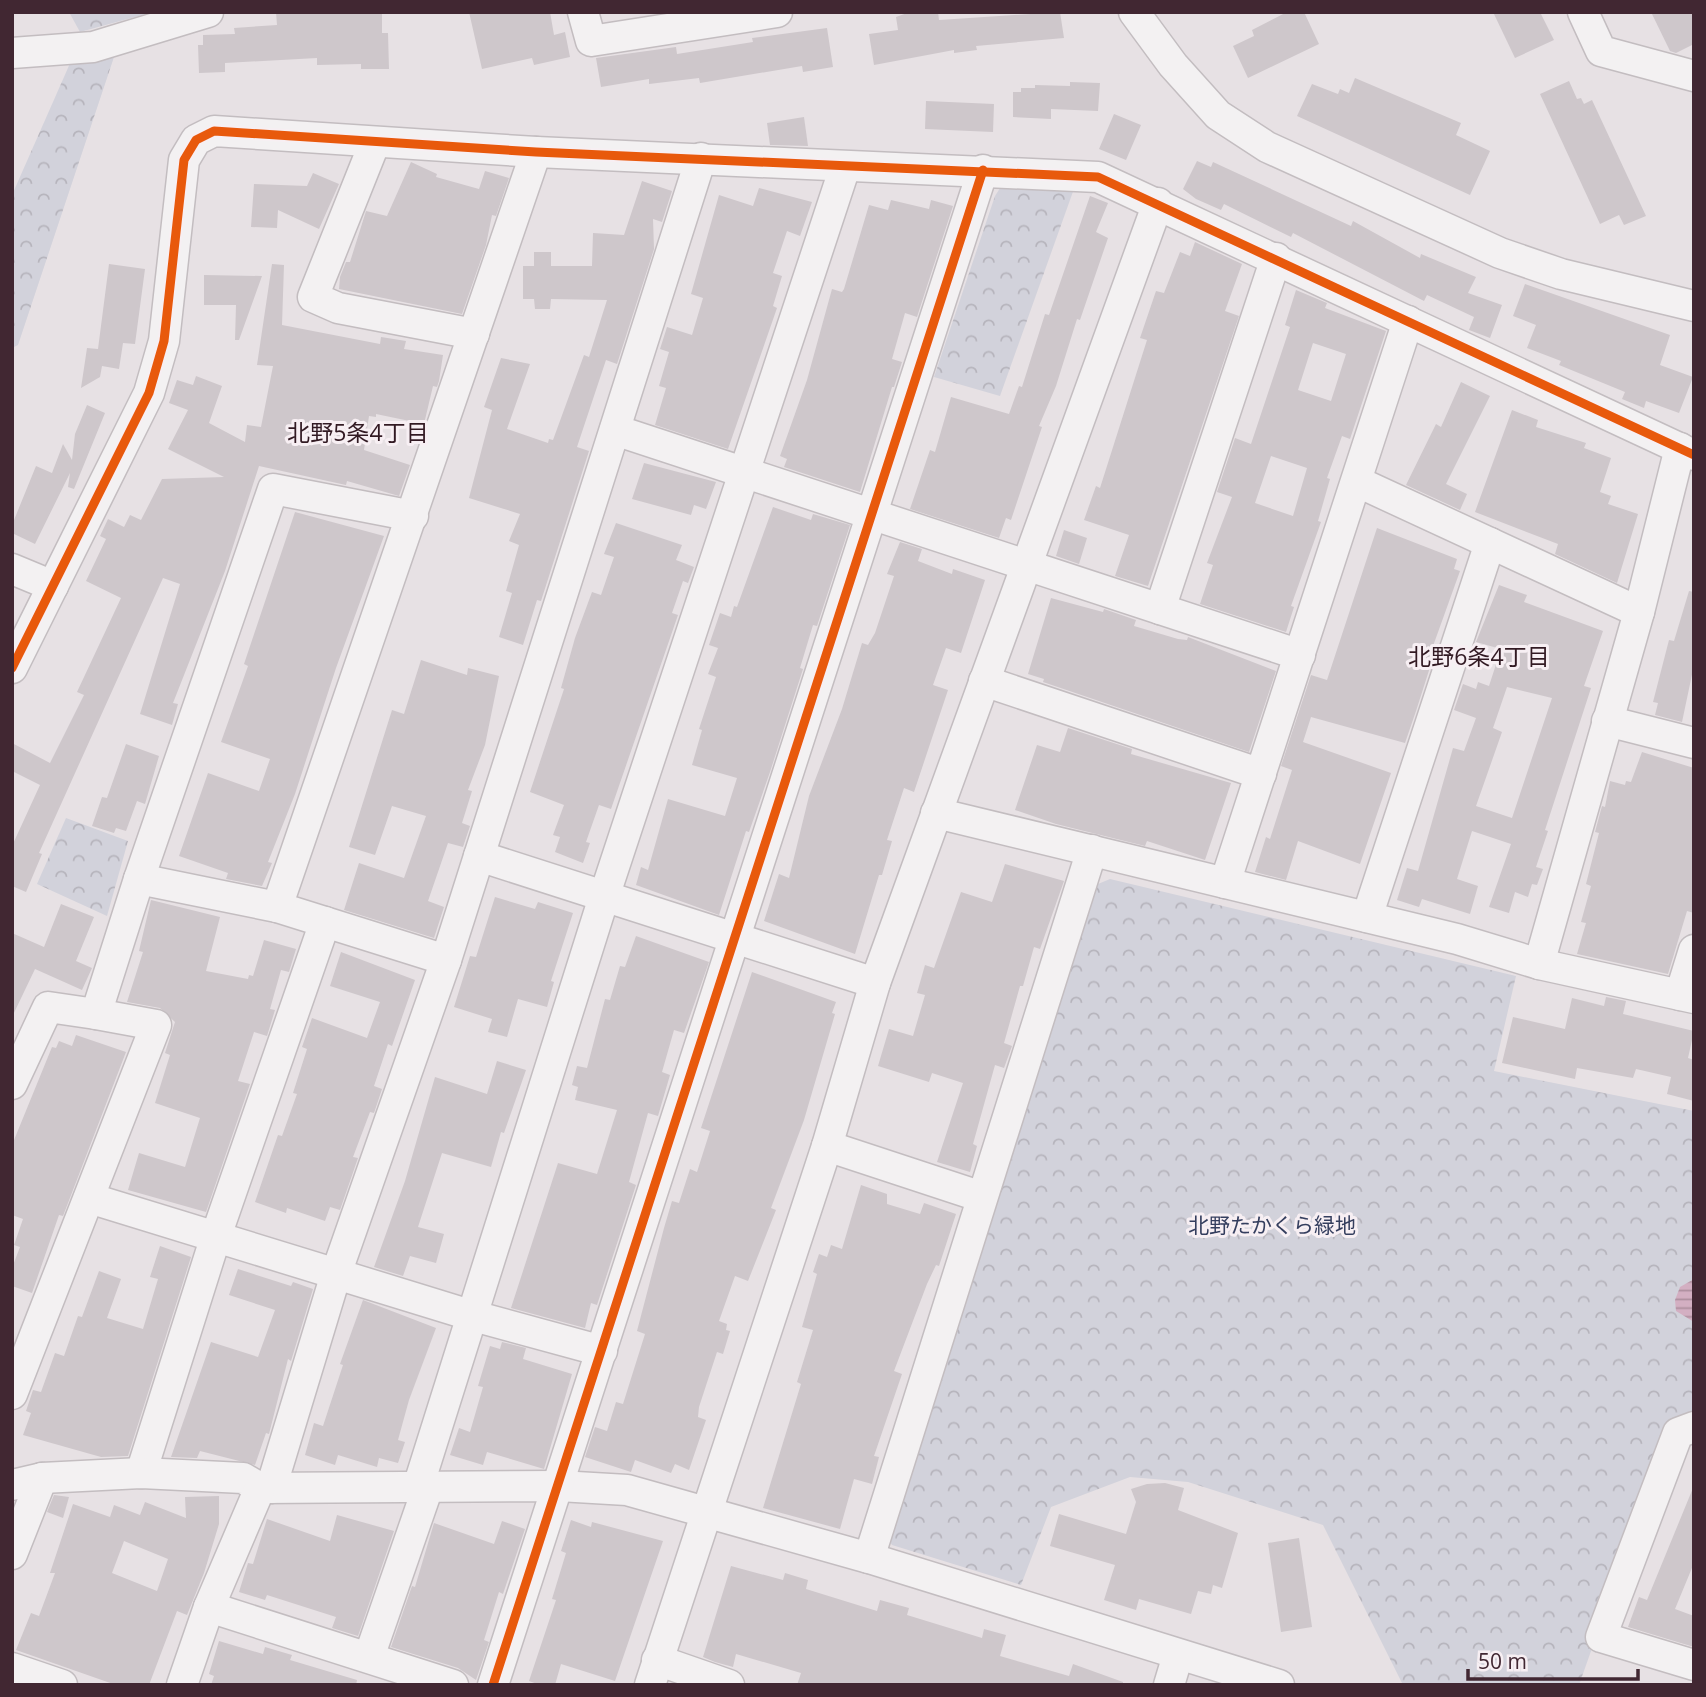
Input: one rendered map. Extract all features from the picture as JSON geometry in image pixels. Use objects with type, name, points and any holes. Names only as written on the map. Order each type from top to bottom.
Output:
[{"type":"street","points":[[12,53],[93,47],[208,12]]},
{"type":"street","points":[[583,12],[592,41],[718,17],[776,12]]},
{"type":"street","points":[[1583,12],[1601,51],[1694,76]]},
{"type":"street","points":[[1148,16],[1218,115],[1267,147],[1500,253],[1561,274],[1694,306]]},
{"type":"street","points":[[12,668],[149,393],[164,341],[184,160],[196,140],[214,131],[536,152],[1098,177],[1687,452],[1539,964]]},
{"type":"street","points":[[375,142],[313,297],[338,308],[474,334]]},
{"type":"street","points":[[277,907],[536,152]]},
{"type":"street","points":[[182,1685],[209,1607],[265,1488],[336,1274],[446,960],[702,158]]},
{"type":"street","points":[[369,1657],[423,1487],[470,1315],[604,897],[845,167]]},
{"type":"street","points":[[493,1685],[733,938],[874,514],[983,170]]},
{"type":"street","points":[[729,1685],[654,1672],[827,1146],[875,983],[1158,203]]},
{"type":"street","points":[[1160,609],[1276,258]]},
{"type":"street","points":[[1225,883],[1358,482],[1408,321]]},
{"type":"street","points":[[615,430],[874,514],[1026,568],[1300,656]]},
{"type":"street","points":[[1358,482],[1639,612]]},
{"type":"street","points":[[96,1014],[139,879],[273,489],[413,516]]},
{"type":"street","points":[[1367,917],[1490,543]]},
{"type":"street","points":[[12,569],[53,586]]},
{"type":"street","points":[[984,681],[1261,774]]},
{"type":"street","points":[[1608,721],[1694,743]]},
{"type":"street","points":[[936,813],[1457,939],[1539,964],[1687,997],[1694,950]]},
{"type":"street","points":[[869,1558],[1092,850]]},
{"type":"street","points":[[479,856],[875,983]]},
{"type":"street","points":[[139,879],[277,907],[446,960]]},
{"type":"street","points":[[141,1473],[216,1236],[326,922]]},
{"type":"street","points":[[12,1084],[48,1007],[156,1025],[12,1394]]},
{"type":"street","points":[[827,1146],[982,1197]]},
{"type":"street","points":[[89,1198],[470,1315],[602,1351]]},
{"type":"street","points":[[1694,1427],[1678,1433],[1601,1637],[1694,1665]]},
{"type":"street","points":[[12,1485],[42,1478],[141,1473],[243,1478],[265,1488],[559,1486],[627,1490],[869,1558],[1279,1685]]},
{"type":"street","points":[[12,1554],[42,1478]]},
{"type":"street","points":[[209,1607],[453,1685]]},
{"type":"street","points":[[1168,1685],[1178,1655]]},
{"type":"street","points":[[12,1668],[50,1683]]},
{"type":"green space","points":[[69,12],[153,12],[80,32]]},
{"type":"green space","points":[[75,52],[115,54],[18,345],[12,348],[12,195]]},
{"type":"green space","points":[[1002,185],[1075,186],[1000,396],[934,377],[995,196]]},
{"type":"green space","points":[[66,818],[128,841],[107,916],[37,884]]},
{"type":"green space","name":"北野たかくら緑地","points":[[1110,879],[1516,976],[1494,1071],[1694,1111],[1694,1418],[1670,1428],[1579,1685],[1403,1685],[1323,1525],[1188,1482],[1130,1477],[1051,1507],[1021,1585],[892,1545],[886,1536],[1098,884]]},
{"type":"shaded area","points":[[1694,1279],[1694,1322],[1676,1311],[1675,1300],[1680,1287]]},
{"type":"building","points":[[276,12],[382,12],[382,33],[388,33],[389,69],[361,69],[361,64],[317,65],[317,58],[225,63],[225,72],[199,73],[198,45],[203,45],[203,35],[235,34],[234,28],[277,25]]},
{"type":"building","points":[[469,12],[550,12],[554,35],[565,32],[570,57],[534,65],[532,58],[482,69]]},
{"type":"building","points":[[910,12],[938,12],[939,20],[1060,12],[1064,38],[976,46],[977,50],[954,53],[954,50],[874,65],[869,34],[898,30],[896,17]]},
{"type":"building","points":[[1287,12],[1304,12],[1319,44],[1248,78],[1233,46],[1254,36],[1252,30]]},
{"type":"building","points":[[1493,12],[1540,12],[1554,40],[1515,58]]},
{"type":"building","points":[[1651,12],[1694,12],[1694,44],[1676,53],[1670,51]]},
{"type":"building","points":[[827,28],[833,67],[803,72],[802,66],[700,83],[699,78],[649,84],[649,79],[601,87],[596,58],[676,47],[677,54],[753,42],[752,38]]},
{"type":"building","points":[[1355,78],[1461,123],[1456,135],[1490,151],[1470,195],[1297,116],[1312,84],[1338,94],[1340,89],[1349,93]]},
{"type":"building","points":[[1569,81],[1577,99],[1581,98],[1584,104],[1592,100],[1646,216],[1624,225],[1619,215],[1600,224],[1540,94]]},
{"type":"building","points":[[1070,82],[1100,83],[1098,111],[1051,109],[1051,119],[1013,117],[1013,92],[1021,92],[1021,88],[1035,88],[1035,85],[1070,86]]},
{"type":"building","points":[[926,101],[994,104],[993,132],[925,129]]},
{"type":"building","points":[[1114,114],[1141,125],[1126,160],[1099,149]]},
{"type":"building","points":[[804,117],[808,146],[770,145],[767,123]]},
{"type":"building","points":[[1197,161],[1211,167],[1213,162],[1351,226],[1353,221],[1420,258],[1421,254],[1476,277],[1468,293],[1502,305],[1490,338],[1469,330],[1474,317],[1427,295],[1424,301],[1293,233],[1291,237],[1224,204],[1221,210],[1196,199],[1183,189]]},
{"type":"building","points":[[411,162],[437,174],[436,177],[479,189],[485,171],[509,178],[496,216],[492,215],[486,245],[462,314],[339,289],[340,277],[346,262],[350,262],[366,211],[387,216]]},
{"type":"building","points":[[313,173],[339,184],[319,229],[278,210],[277,228],[251,227],[254,184],[307,186]]},
{"type":"building","points":[[642,181],[672,191],[662,222],[653,219],[654,249],[617,364],[606,360],[577,447],[589,451],[541,601],[537,600],[523,645],[499,637],[512,593],[506,591],[519,545],[509,541],[520,514],[469,498],[492,410],[484,407],[501,358],[530,364],[507,429],[548,443],[549,439],[553,440],[584,355],[589,357],[607,300],[551,299],[550,309],[535,309],[534,299],[523,299],[523,266],[534,266],[534,252],[551,252],[551,266],[592,266],[593,233],[624,235]]},
{"type":"building","points":[[759,188],[812,202],[800,236],[787,231],[773,273],[782,276],[773,306],[777,308],[728,449],[655,425],[666,388],[659,386],[669,352],[660,349],[667,327],[692,335],[703,298],[691,294],[719,195],[753,206]]},
{"type":"building","points":[[1090,196],[1108,203],[1096,232],[1108,238],[1080,320],[1077,319],[1056,386],[1039,426],[1042,427],[1011,520],[1006,518],[999,538],[910,509],[930,450],[935,452],[951,397],[1009,414],[1019,386],[1022,387],[1045,314],[1049,315]]},
{"type":"building","points":[[891,200],[929,209],[931,200],[953,206],[917,317],[905,313],[892,359],[902,362],[860,492],[784,467],[787,459],[780,456],[807,380],[832,289],[842,292],[844,289],[869,205],[888,210]]},
{"type":"building","points":[[1195,242],[1242,264],[1225,311],[1239,316],[1148,586],[1115,576],[1129,535],[1084,520],[1096,486],[1100,488],[1147,340],[1140,338],[1156,291],[1164,293],[1180,252],[1190,256]]},
{"type":"building","points":[[109,264],[145,269],[135,344],[123,343],[119,369],[102,366],[100,377],[81,388],[87,348],[98,349]]},
{"type":"building","points":[[272,264],[284,265],[282,325],[380,344],[381,337],[406,341],[404,349],[443,355],[439,381],[437,387],[433,386],[424,424],[376,414],[376,417],[369,416],[364,450],[410,465],[399,496],[347,481],[346,485],[259,466],[225,571],[173,703],[178,704],[172,725],[140,714],[180,584],[163,578],[39,853],[42,854],[26,892],[12,886],[12,846],[40,785],[12,771],[12,743],[50,763],[84,695],[77,692],[121,598],[86,581],[106,539],[100,536],[108,519],[124,527],[130,515],[141,520],[162,479],[224,477],[168,449],[188,410],[169,403],[177,380],[193,385],[196,376],[222,386],[209,423],[245,442],[247,425],[261,427],[273,366],[257,365]]},
{"type":"building","points":[[204,275],[262,276],[239,340],[235,340],[236,305],[204,305]]},
{"type":"building","points":[[1525,284],[1670,335],[1660,365],[1693,377],[1679,413],[1646,401],[1644,408],[1622,399],[1625,392],[1559,365],[1561,361],[1527,348],[1536,325],[1513,316]]},
{"type":"building","points":[[1296,290],[1327,303],[1325,308],[1386,331],[1350,439],[1342,436],[1327,478],[1330,479],[1318,521],[1321,522],[1291,606],[1294,607],[1286,632],[1200,604],[1213,565],[1207,563],[1232,497],[1217,492],[1235,438],[1251,444],[1290,327],[1285,325]],"holes":[[[1313,343],[1346,354],[1331,401],[1298,390]],[[1271,456],[1307,468],[1293,516],[1255,503]]]},
{"type":"building","points":[[1461,382],[1490,396],[1446,484],[1467,494],[1460,510],[1406,485],[1436,424],[1441,427]]},
{"type":"building","points":[[87,405],[105,413],[74,489],[68,487],[70,473],[35,544],[12,533],[12,525],[36,466],[52,473],[63,444],[72,460],[75,434]]},
{"type":"building","points":[[1512,410],[1538,420],[1536,427],[1586,443],[1584,448],[1611,458],[1600,492],[1611,496],[1608,504],[1638,514],[1617,583],[1555,554],[1558,544],[1475,512]]},
{"type":"building","points":[[644,463],[716,482],[706,509],[694,505],[691,515],[632,499]]},
{"type":"building","points":[[773,507],[811,520],[813,514],[850,525],[817,626],[813,625],[800,668],[803,669],[770,772],[749,832],[746,831],[719,915],[636,885],[641,867],[648,870],[668,799],[725,816],[737,778],[692,765],[702,730],[699,729],[716,677],[708,674],[718,648],[709,645],[720,613],[731,617],[734,606],[737,607]]},
{"type":"building","points":[[295,512],[384,536],[336,668],[295,794],[268,862],[272,863],[262,886],[226,879],[228,873],[179,856],[208,773],[259,791],[270,759],[221,742],[248,666],[244,664]]},
{"type":"building","points":[[616,523],[682,545],[676,560],[694,567],[688,583],[683,581],[672,613],[678,615],[611,809],[599,805],[586,842],[590,843],[583,863],[555,852],[560,837],[553,835],[564,805],[530,792],[564,689],[561,688],[575,638],[592,592],[601,595],[614,557],[604,554]]},
{"type":"building","points":[[1377,528],[1457,559],[1454,569],[1460,571],[1428,660],[1432,661],[1405,743],[1311,717],[1303,742],[1391,773],[1360,864],[1298,841],[1286,880],[1255,872],[1266,837],[1270,839],[1292,770],[1281,766],[1311,675],[1327,680]]},
{"type":"building","points":[[1064,530],[1087,538],[1079,564],[1056,556]]},
{"type":"building","points":[[900,542],[922,549],[918,561],[952,574],[953,569],[985,580],[961,653],[946,648],[933,685],[948,690],[914,792],[904,788],[887,840],[892,841],[882,875],[879,875],[855,954],[764,921],[779,874],[789,878],[809,796],[842,709],[862,643],[868,645],[875,633],[894,576],[887,574]]},
{"type":"building","points":[[1499,585],[1527,595],[1524,602],[1603,631],[1584,686],[1591,688],[1545,830],[1548,831],[1536,867],[1543,869],[1537,885],[1532,884],[1528,897],[1515,892],[1509,913],[1489,907],[1511,844],[1472,831],[1457,879],[1478,886],[1470,914],[1422,899],[1419,907],[1397,900],[1407,868],[1418,871],[1453,748],[1464,751],[1476,718],[1454,710],[1463,684],[1476,689],[1478,682],[1489,686],[1501,649],[1476,642]],"holes":[[[1507,687],[1552,698],[1512,818],[1476,806],[1502,732],[1493,728]]]},
{"type":"building","points":[[1689,591],[1694,592],[1694,665],[1682,722],[1655,715],[1658,703],[1653,702],[1669,640],[1674,641]]},
{"type":"building","points":[[1051,598],[1103,612],[1104,609],[1136,620],[1134,626],[1178,639],[1187,640],[1188,637],[1276,671],[1249,752],[1043,682],[1044,679],[1028,674]]},
{"type":"building","points":[[421,660],[467,675],[468,668],[499,676],[485,745],[468,790],[472,791],[462,823],[470,826],[463,847],[448,843],[428,901],[444,907],[434,938],[344,910],[359,863],[404,878],[426,816],[392,806],[375,855],[349,847],[392,710],[404,714]]},
{"type":"building","points":[[1068,728],[1132,749],[1131,754],[1231,783],[1205,860],[1147,841],[1145,846],[1056,824],[1015,810],[1037,745],[1060,752]]},
{"type":"building","points":[[126,744],[159,756],[145,804],[137,801],[126,831],[116,828],[114,833],[92,826],[102,797],[107,798]]},
{"type":"building","points":[[1642,752],[1694,768],[1694,913],[1687,911],[1668,974],[1577,954],[1586,923],[1581,922],[1591,886],[1586,884],[1599,833],[1595,832],[1602,806],[1605,807],[1610,781],[1625,785],[1626,781],[1631,782]]},
{"type":"building","points":[[1005,864],[1064,881],[1040,949],[1034,947],[1023,986],[1020,986],[1004,1043],[1012,1046],[1004,1068],[995,1065],[973,1144],[977,1146],[970,1172],[937,1162],[963,1083],[932,1073],[929,1082],[878,1066],[889,1029],[913,1036],[925,995],[917,993],[925,965],[934,968],[961,892],[992,902]]},
{"type":"building","points":[[495,897],[535,909],[538,902],[573,913],[551,981],[554,982],[547,1007],[518,999],[507,1037],[488,1032],[492,1019],[454,1007],[470,956],[476,957]]},
{"type":"building","points":[[151,900],[220,917],[206,971],[248,979],[249,975],[253,976],[264,940],[296,949],[289,972],[281,970],[270,1009],[275,1010],[267,1036],[254,1032],[238,1081],[250,1084],[206,1212],[128,1190],[139,1153],[185,1167],[200,1118],[155,1103],[170,1055],[165,1053],[175,1022],[160,1008],[127,1002],[143,952],[139,951]]},
{"type":"building","points":[[61,904],[94,917],[76,961],[92,968],[82,990],[35,969],[12,1017],[12,933],[44,947]]},
{"type":"building","points":[[636,936],[709,962],[684,1033],[674,1030],[662,1072],[670,1075],[658,1116],[648,1113],[629,1182],[636,1185],[597,1305],[591,1303],[585,1328],[511,1308],[558,1163],[597,1174],[617,1110],[575,1100],[578,1087],[572,1085],[577,1066],[587,1068],[605,999],[610,1000],[620,966],[625,967]]},
{"type":"building","points":[[341,952],[415,980],[392,1046],[388,1044],[374,1086],[382,1089],[353,1157],[358,1158],[340,1210],[330,1207],[325,1221],[287,1208],[286,1213],[255,1202],[278,1135],[282,1136],[297,1094],[293,1093],[307,1049],[302,1047],[312,1018],[367,1038],[380,1002],[330,986]]},
{"type":"building","points":[[752,972],[836,1002],[832,1013],[835,1014],[804,1120],[771,1208],[776,1210],[748,1281],[735,1276],[719,1321],[727,1324],[726,1330],[730,1331],[723,1354],[717,1352],[699,1407],[698,1417],[706,1420],[689,1470],[675,1464],[671,1473],[635,1460],[631,1472],[585,1457],[595,1427],[607,1431],[616,1402],[623,1404],[645,1334],[637,1331],[672,1201],[679,1203],[690,1169],[697,1172],[710,1131],[701,1128]]},
{"type":"building","points":[[1606,997],[1626,1001],[1623,1014],[1694,1031],[1688,1058],[1694,1060],[1694,1101],[1667,1094],[1671,1077],[1636,1069],[1633,1078],[1577,1068],[1575,1079],[1502,1063],[1513,1017],[1565,1029],[1572,998],[1604,1006]]},
{"type":"building","points":[[76,1035],[126,1052],[63,1216],[59,1215],[32,1293],[12,1286],[12,1268],[20,1247],[14,1245],[23,1219],[12,1215],[12,1145],[52,1047],[56,1048],[59,1041],[72,1046]]},
{"type":"building","points":[[497,1061],[526,1070],[504,1133],[501,1132],[491,1167],[442,1153],[418,1227],[444,1234],[436,1263],[410,1256],[403,1276],[374,1267],[405,1181],[435,1077],[487,1094]]},
{"type":"building","points":[[861,1185],[887,1194],[887,1204],[920,1214],[924,1203],[956,1214],[939,1266],[936,1265],[927,1284],[894,1371],[902,1374],[874,1456],[879,1457],[872,1484],[854,1479],[840,1529],[763,1508],[801,1384],[797,1382],[813,1330],[802,1327],[817,1274],[813,1272],[819,1254],[827,1257],[831,1245],[842,1249]]},
{"type":"building","points":[[160,1246],[191,1257],[128,1456],[101,1457],[23,1435],[31,1413],[26,1411],[33,1390],[41,1392],[55,1353],[64,1356],[78,1316],[82,1317],[99,1271],[121,1279],[107,1318],[143,1329],[158,1279],[150,1277]]},
{"type":"building","points":[[238,1269],[291,1286],[293,1282],[313,1289],[291,1361],[288,1359],[269,1434],[266,1433],[255,1465],[200,1451],[197,1458],[171,1457],[211,1342],[258,1357],[275,1310],[229,1295]]},
{"type":"building","points":[[363,1300],[436,1328],[409,1400],[398,1440],[405,1442],[398,1463],[379,1458],[377,1467],[338,1455],[335,1465],[305,1455],[314,1423],[323,1426],[343,1365],[340,1364]]},
{"type":"building","points":[[502,1342],[526,1348],[523,1359],[572,1374],[544,1469],[487,1452],[483,1465],[450,1455],[459,1428],[470,1432],[483,1387],[478,1386],[490,1346],[500,1349]]},
{"type":"building","points":[[1165,1483],[1184,1488],[1178,1510],[1238,1533],[1222,1588],[1213,1585],[1211,1594],[1198,1591],[1191,1614],[1139,1599],[1136,1610],[1104,1600],[1115,1565],[1050,1546],[1059,1514],[1126,1534],[1136,1502],[1131,1489],[1147,1484]]},
{"type":"building","points":[[1693,1488],[1694,1563],[1675,1609],[1694,1616],[1694,1647],[1628,1627],[1639,1597],[1647,1600]]},
{"type":"building","points":[[54,1495],[69,1497],[63,1518],[47,1512]]},
{"type":"building","points":[[219,1496],[219,1524],[204,1573],[187,1615],[177,1611],[149,1685],[116,1685],[16,1650],[31,1613],[39,1616],[55,1573],[50,1573],[73,1504],[110,1517],[114,1505],[140,1515],[145,1502],[186,1518],[185,1497]],"holes":[[[124,1541],[168,1559],[157,1591],[112,1573]]]},
{"type":"building","points":[[337,1515],[394,1531],[358,1636],[332,1628],[336,1617],[267,1595],[265,1600],[239,1592],[248,1563],[253,1564],[267,1519],[330,1541]]},
{"type":"building","points":[[571,1520],[591,1527],[592,1522],[663,1541],[615,1681],[561,1664],[555,1685],[540,1685],[529,1681],[556,1600],[552,1599],[566,1553],[561,1551]]},
{"type":"building","points":[[502,1521],[525,1529],[503,1594],[499,1592],[484,1640],[489,1642],[476,1680],[458,1668],[391,1647],[412,1586],[415,1587],[434,1523],[494,1544]]},
{"type":"building","points":[[1299,1538],[1312,1627],[1281,1632],[1268,1543]]},
{"type":"building","points":[[731,1566],[783,1580],[785,1573],[808,1580],[806,1589],[877,1611],[880,1600],[909,1608],[907,1615],[982,1638],[984,1629],[1006,1635],[1000,1656],[1069,1676],[1073,1664],[1123,1682],[1123,1685],[797,1685],[801,1673],[736,1654],[733,1667],[715,1662],[703,1657]]},
{"type":"building","points":[[219,1641],[263,1654],[265,1647],[292,1655],[290,1660],[357,1680],[356,1685],[211,1685],[214,1676],[209,1674]]},
{"type":"cycle path","points":[[12,668],[149,393],[164,341],[184,160],[196,140],[214,131],[536,152],[1098,177],[1694,455]]},
{"type":"cycle path","points":[[493,1685],[983,170]]},
{"type":"district","name":"北野5条4丁目","points":[[358,433]]},
{"type":"district","name":"北野6条4丁目","points":[[1479,657]]}]
